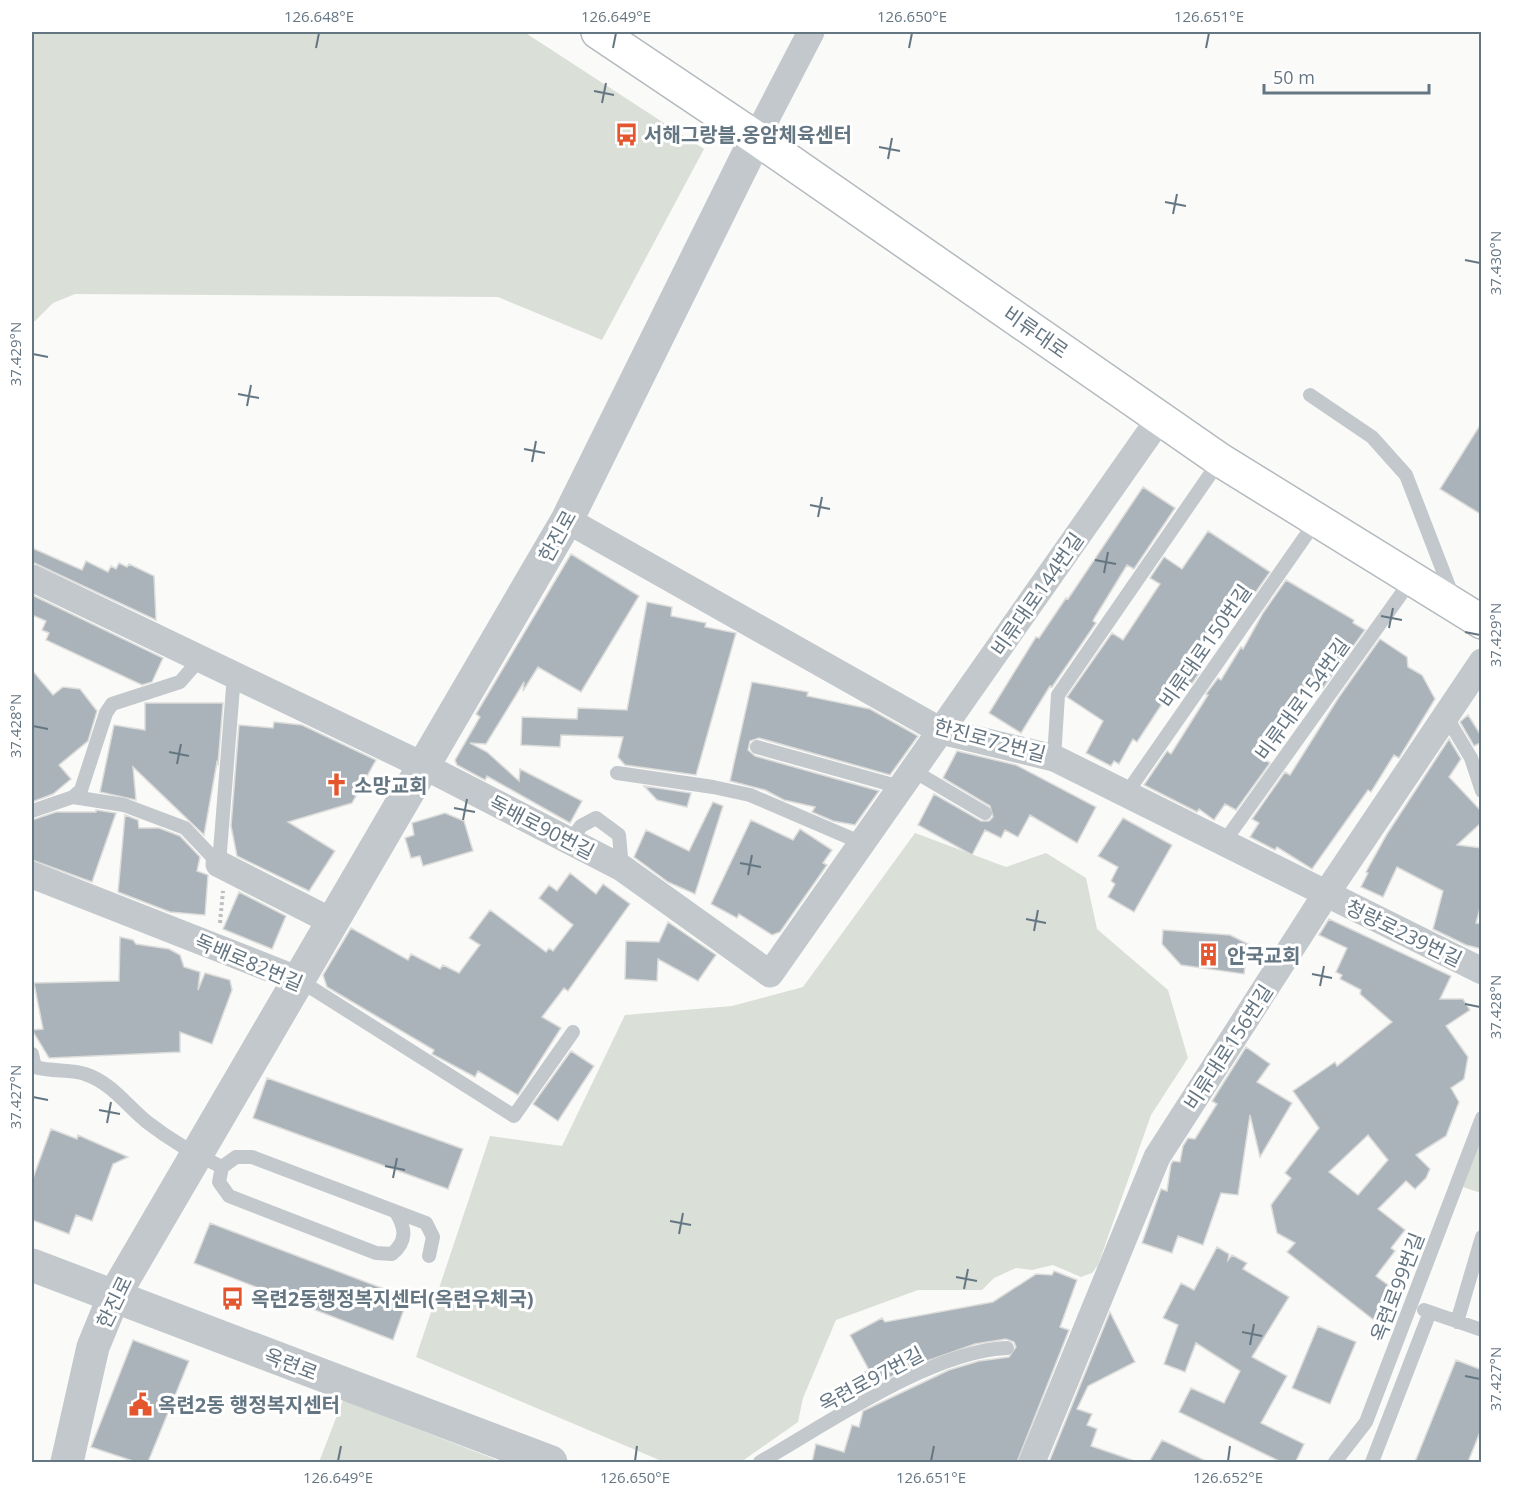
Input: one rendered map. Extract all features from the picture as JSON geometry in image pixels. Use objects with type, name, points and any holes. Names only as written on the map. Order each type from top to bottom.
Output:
[{"type":"main road","name":"비류대로","points":[[598,32],[756,138],[1220,460],[1469,615]]},
{"type":"street","points":[[756,138],[811,32]]},
{"type":"street","name":"한진로","points":[[67,1462],[93,1347],[114,1296],[210,1161],[299,980],[567,520],[756,138]]},
{"type":"street","name":"비류대로144번길","points":[[770,974],[1160,418]]},
{"type":"street","name":"한진로72번길","points":[[567,520],[941,731],[1054,758],[1326,894]]},
{"type":"street","name":"독배로90번길","points":[[32,578],[424,766],[621,868],[770,974]]},
{"type":"street","name":"비류대로156번길","points":[[1032,1462],[1158,1156],[1326,894],[1482,662]]},
{"type":"street","points":[[219,864],[333,921]]},
{"type":"street","name":"독배로82번길","points":[[32,875],[299,980]]},
{"type":"street","name":"청량로239번길","points":[[1326,894],[1482,971]]},
{"type":"street","name":"옥련로","points":[[32,1265],[551,1462]]},
{"type":"lane","points":[[1310,395],[1372,438],[1406,475],[1469,615]]},
{"type":"lane","points":[[1054,758],[1058,695],[1220,460]]},
{"type":"lane","name":"비류대로150번길","points":[[1126,794],[1316,521]]},
{"type":"lane","name":"비류대로154번길","points":[[1224,842],[1412,579]]},
{"type":"lane","points":[[32,811],[73,797],[81,790],[106,714],[112,704],[180,682],[200,659]]},
{"type":"lane","points":[[219,864],[234,675]]},
{"type":"lane","points":[[1446,716],[1471,758],[1482,791]]},
{"type":"lane","points":[[757,747],[906,779],[985,813]]},
{"type":"lane","points":[[617,773],[750,795],[862,843]]},
{"type":"lane","points":[[73,797],[124,805],[185,828],[219,864]]},
{"type":"lane","name":"독배로82번길","points":[[299,980],[514,1116],[573,1032]]},
{"type":"lane","points":[[32,1054],[35,1067],[52,1072],[83,1073],[112,1088],[146,1121],[210,1161],[228,1196],[376,1253],[392,1254],[401,1246],[405,1235],[396,1212]]},
{"type":"lane","name":"옥련로99번길","points":[[1335,1462],[1366,1422],[1482,1118]]},
{"type":"lane","points":[[210,1161],[252,1157],[426,1223],[433,1237],[429,1256]]},
{"type":"lane","points":[[1457,1322],[1482,1238]]},
{"type":"lane","points":[[1410,1306],[1482,1330]]},
{"type":"lane","points":[[1372,1462],[1430,1312]]},
{"type":"lane","name":"옥련로97번길","points":[[760,1462],[914,1375],[986,1348],[1007,1348]]},
{"type":"path","points":[[218,948],[223,891],[219,864]]},
{"type":"shaded area","points":[[32,32],[524,32],[704,149],[602,340],[498,297],[75,294],[53,303],[32,324]]},
{"type":"shaded area","points":[[915,833],[1006,867],[1046,853],[1086,878],[1097,929],[1168,990],[1188,1058],[1151,1115],[1098,1265],[1092,1273],[1081,1277],[1053,1265],[1032,1270],[1016,1268],[994,1278],[982,1290],[918,1290],[836,1320],[803,1398],[798,1422],[741,1462],[664,1462],[416,1357],[490,1136],[562,1146],[625,1015],[732,1006],[803,987]]},
{"type":"shaded area","points":[[1481,1140],[1481,1193],[1463,1187]]},
{"type":"shaded area","points":[[343,1400],[502,1462],[319,1462]]},
{"type":"building","points":[[1482,422],[1482,515],[1440,489]]},
{"type":"building","points":[[1143,487],[1175,508],[1134,569],[1127,565],[1095,617],[1093,621],[1096,623],[1052,687],[1050,686],[1021,733],[989,713],[1036,637],[1039,638],[1066,598],[1068,599]]},
{"type":"building","points":[[1208,531],[1270,572],[1248,603],[1232,592],[1190,662],[1202,669],[1191,685],[1179,678],[1137,742],[1133,739],[1119,764],[1114,761],[1111,766],[1086,753],[1103,721],[1067,697],[1112,633],[1123,640],[1160,584],[1150,578],[1164,557],[1182,569]]},
{"type":"building","points":[[32,548],[82,570],[86,561],[108,572],[111,566],[116,569],[119,563],[127,567],[129,564],[154,576],[156,620],[32,562]]},
{"type":"building","points":[[571,554],[639,596],[581,692],[538,667],[523,691],[524,682],[486,744],[470,743],[487,752],[519,781],[520,769],[582,801],[570,823],[487,776],[485,780],[457,765],[455,760],[480,717],[476,714]]},
{"type":"building","points":[[1286,580],[1354,620],[1353,623],[1365,630],[1323,688],[1309,680],[1260,757],[1270,763],[1236,810],[1225,804],[1214,820],[1199,809],[1197,812],[1144,785],[1167,751],[1171,754],[1208,695],[1206,694],[1218,678],[1221,680],[1241,647],[1243,649],[1263,613]]},
{"type":"building","points":[[32,595],[163,658],[152,682],[142,685],[46,640],[49,633],[42,630],[46,621],[32,615]]},
{"type":"building","points":[[647,602],[672,607],[671,616],[706,623],[705,627],[736,633],[696,775],[625,765],[618,757],[623,737],[561,735],[560,747],[521,745],[522,717],[577,719],[578,708],[627,710]]},
{"type":"building","points":[[1380,639],[1407,657],[1408,667],[1422,675],[1435,699],[1399,758],[1394,755],[1371,792],[1368,790],[1312,869],[1277,847],[1275,850],[1250,837],[1259,823],[1252,819],[1285,772],[1290,775],[1339,697]]},
{"type":"building","points":[[32,670],[53,695],[63,687],[80,689],[97,711],[88,741],[59,765],[71,779],[53,794],[32,802]]},
{"type":"building","points":[[752,682],[808,692],[807,696],[870,709],[918,736],[890,775],[759,738],[750,741],[748,750],[755,756],[879,791],[855,825],[833,821],[812,812],[815,807],[784,800],[765,790],[730,781]]},
{"type":"building","points":[[145,703],[223,703],[218,764],[217,762],[204,835],[133,767],[136,800],[100,792],[114,725],[145,730]]},
{"type":"building","points":[[1468,715],[1482,737],[1482,742],[1474,746],[1460,722]]},
{"type":"building","points":[[274,722],[302,725],[376,760],[352,803],[288,822],[335,851],[309,891],[237,856],[231,826],[239,725],[273,728]]},
{"type":"building","points":[[1449,739],[1461,759],[1449,777],[1482,812],[1482,822],[1457,845],[1482,848],[1482,901],[1476,923],[1482,924],[1482,949],[1466,945],[1433,929],[1443,891],[1397,867],[1383,897],[1361,887],[1368,873],[1366,872],[1387,834]]},
{"type":"building","points":[[957,751],[1016,765],[1096,807],[1077,843],[1030,815],[1018,837],[1005,830],[1001,838],[985,830],[972,855],[918,825],[934,794],[981,821],[989,821],[993,817],[990,806],[943,778]]},
{"type":"building","points":[[644,786],[691,793],[687,807],[657,800]]},
{"type":"building","points":[[713,802],[723,806],[695,894],[668,882],[634,857],[646,830],[689,851]]},
{"type":"building","points":[[96,810],[116,813],[92,882],[32,860],[32,820],[56,812],[96,812]]},
{"type":"building","points":[[445,813],[464,821],[473,851],[423,866],[420,856],[411,858],[405,838],[414,835],[412,823]]},
{"type":"building","points":[[125,815],[138,820],[139,828],[159,828],[180,836],[200,857],[197,871],[208,875],[205,915],[170,912],[118,892]]},
{"type":"building","points":[[1123,818],[1172,845],[1134,912],[1108,897],[1115,884],[1111,881],[1118,867],[1098,856]]},
{"type":"building","points":[[751,820],[793,840],[800,829],[832,850],[823,863],[827,865],[780,932],[772,935],[739,914],[737,918],[711,904]]},
{"type":"building","points":[[570,873],[596,894],[603,884],[630,904],[568,991],[564,988],[542,1017],[561,1028],[518,1095],[478,1071],[475,1077],[432,1054],[434,1050],[327,987],[323,975],[351,928],[408,960],[411,954],[440,969],[443,965],[459,973],[480,945],[469,938],[490,910],[546,952],[549,948],[553,951],[573,925],[539,898],[549,885],[557,891]]},
{"type":"building","points":[[239,892],[286,916],[272,949],[223,929]]},
{"type":"building","points":[[1329,919],[1451,976],[1440,999],[1463,999],[1470,1010],[1446,1026],[1468,1057],[1464,1079],[1451,1088],[1459,1102],[1446,1136],[1416,1155],[1430,1169],[1426,1178],[1415,1189],[1406,1181],[1378,1209],[1405,1230],[1391,1248],[1395,1251],[1376,1276],[1388,1285],[1375,1321],[1287,1252],[1295,1243],[1277,1233],[1271,1205],[1291,1178],[1285,1173],[1319,1128],[1293,1091],[1335,1062],[1337,1066],[1392,1022],[1360,994],[1361,990],[1340,979],[1342,975],[1336,972],[1347,948],[1319,935]],"holes":[[[1368,1135],[1388,1160],[1358,1195],[1329,1172]]]},
{"type":"building","points":[[668,922],[716,955],[698,981],[658,959],[657,981],[625,979],[626,941],[659,942]]},
{"type":"building","name":"안국교회","points":[[1163,930],[1230,935],[1248,944],[1244,974],[1181,965],[1162,944]]},
{"type":"building","points":[[120,937],[133,940],[136,944],[169,949],[180,955],[184,967],[200,972],[198,990],[205,973],[230,980],[232,990],[212,1044],[180,1032],[180,1052],[49,1058],[32,1030],[43,1029],[34,983],[119,981]]},
{"type":"building","points":[[1246,1047],[1270,1064],[1257,1082],[1292,1103],[1260,1157],[1250,1115],[1238,1195],[1221,1193],[1203,1245],[1178,1236],[1172,1253],[1142,1243],[1161,1189],[1167,1191],[1171,1164],[1173,1161],[1180,1162],[1183,1146],[1188,1138],[1195,1139],[1217,1104],[1212,1101]]},
{"type":"building","points":[[571,1051],[594,1066],[558,1121],[533,1104]]},
{"type":"building","points":[[267,1078],[463,1149],[448,1189],[253,1118]]},
{"type":"building","points":[[51,1129],[77,1139],[78,1135],[128,1157],[113,1164],[92,1221],[76,1215],[69,1234],[32,1220],[32,1181]]},
{"type":"building","points":[[210,1223],[408,1298],[393,1340],[194,1263]]},
{"type":"building","points":[[1217,1247],[1229,1254],[1228,1260],[1232,1255],[1247,1263],[1243,1269],[1289,1297],[1252,1357],[1287,1376],[1261,1423],[1304,1444],[1296,1461],[1281,1462],[1179,1412],[1191,1388],[1224,1403],[1240,1371],[1196,1343],[1185,1372],[1164,1364],[1178,1325],[1163,1318],[1181,1283],[1194,1290]]},
{"type":"building","points":[[1054,1271],[1077,1280],[1060,1327],[1069,1330],[1017,1462],[812,1462],[816,1444],[844,1452],[852,1425],[859,1427],[863,1411],[949,1370],[979,1361],[1009,1357],[1016,1347],[1014,1342],[1006,1339],[975,1344],[910,1367],[861,1392],[853,1378],[869,1370],[850,1335],[882,1318],[885,1322],[993,1302],[1036,1274],[1052,1275]]},
{"type":"building","points":[[1110,1312],[1135,1362],[1088,1386],[1077,1409],[1092,1414],[1087,1425],[1097,1429],[1091,1446],[1132,1460],[1131,1462],[1049,1462]]},
{"type":"building","points":[[1318,1326],[1356,1342],[1330,1404],[1292,1388]]},
{"type":"building","name":"옥련2동 행정복지센터","points":[[133,1340],[189,1361],[148,1462],[136,1462],[91,1447]]},
{"type":"building","points":[[1456,1360],[1482,1370],[1482,1427],[1468,1462],[1415,1462]]},
{"type":"building","points":[[1162,1440],[1208,1462],[1149,1462]]},
{"type":"place","name":"서해그랑블.옹암체육센터","points":[[626,134]]},
{"type":"place","name":"소망교회","points":[[336,785]]},
{"type":"place","name":"안국교회","points":[[1209,955]]},
{"type":"place","name":"옥련2동행정복지센터(옥련우체국)","points":[[233,1298]]},
{"type":"place","name":"옥련2동 행정복지센터","points":[[140,1404]]}]
